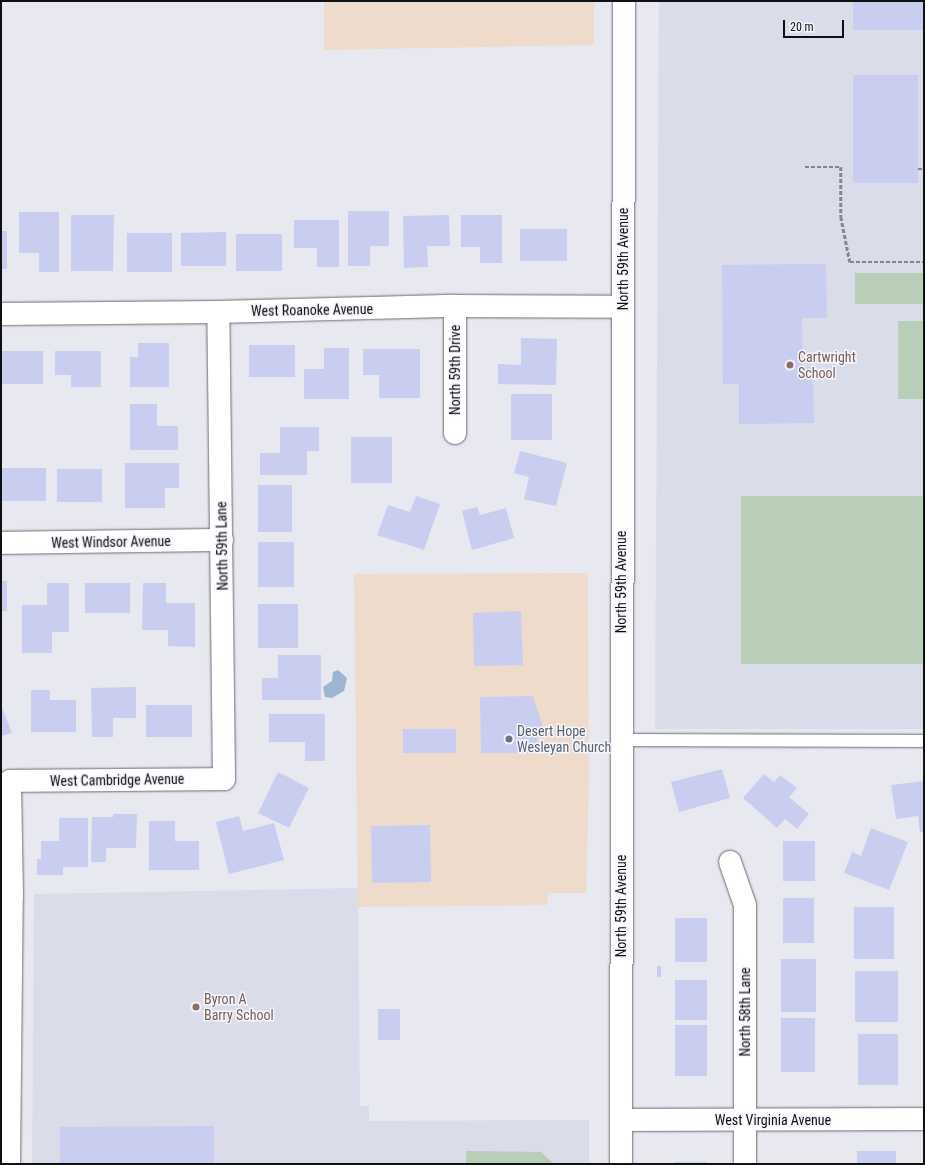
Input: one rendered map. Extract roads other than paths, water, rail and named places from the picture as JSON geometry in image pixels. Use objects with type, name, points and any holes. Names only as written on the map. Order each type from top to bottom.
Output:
[{"type":"street","name":"North 59th Avenue","points":[[621,1164],[620,740],[624,1]]},
{"type":"street","name":"West Roanoke Avenue","points":[[1,314],[218,312],[455,306],[622,307]]},
{"type":"street","name":"North 59th Drive","points":[[455,306],[455,433]]},
{"type":"street","name":"North 59th Lane","points":[[218,312],[224,779]]},
{"type":"street","name":"West Windsor Avenue","points":[[1,543],[222,540]]},
{"type":"street","name":"West Cambridge Avenue","points":[[7,897],[10,781],[224,779]]},
{"type":"street","name":"North 58th Lane","points":[[730,862],[745,905],[745,1164]]},
{"type":"street","points":[[7,897],[8,1164]]},
{"type":"street","name":"West Virginia Avenue","points":[[621,1120],[745,1121],[924,1119]]},
{"type":"lane","points":[[620,740],[924,742]]},
{"type":"water","points":[[338,670],[347,678],[344,691],[332,698],[325,697],[323,687],[332,681],[333,672]]},
{"type":"place","name":"Cartwright School","points":[[790,365]]},
{"type":"place","name":"Desert Hope Wesleyan Church","points":[[509,739]]},
{"type":"place","name":"Byron A Barry School","points":[[196,1007]]}]
